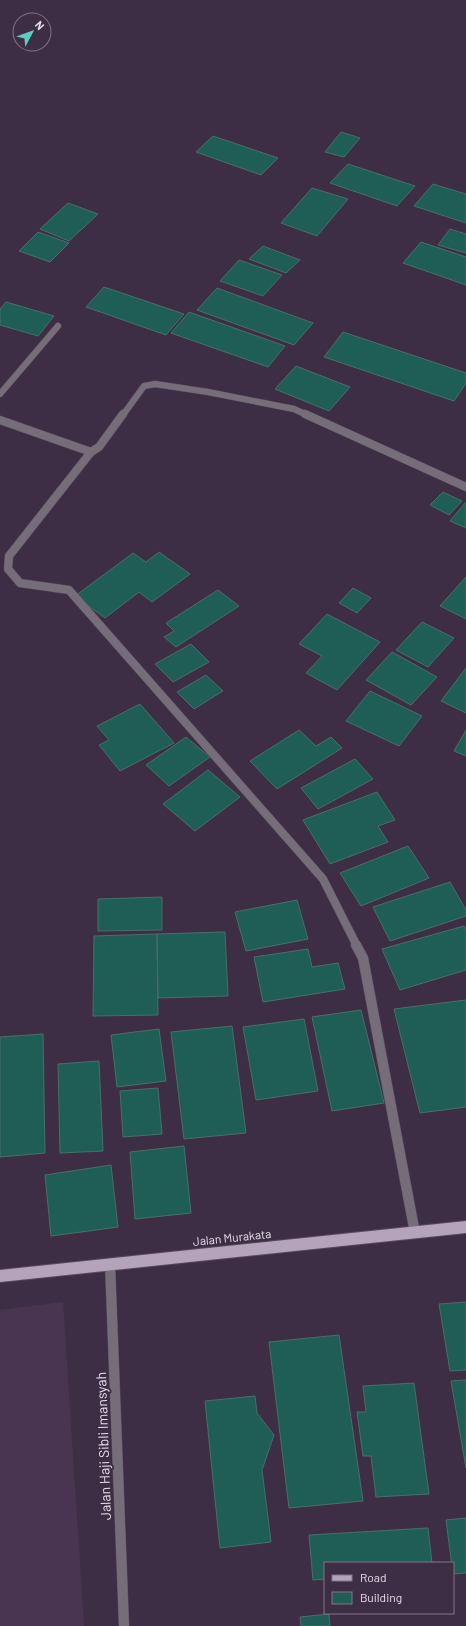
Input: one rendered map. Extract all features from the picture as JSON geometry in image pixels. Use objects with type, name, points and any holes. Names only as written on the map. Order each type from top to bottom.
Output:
[{"type":"main road","name":"Jalan Murakata","points":[[0,1276],[466,1227]]},
{"type":"street","points":[[0,394],[58,326]]},
{"type":"street","points":[[415,1232],[363,958],[323,880],[69,590],[20,583],[8,569],[9,556],[91,452],[99,447],[144,386],[155,384],[208,392],[294,409],[466,487]]},
{"type":"street","points":[[0,420],[91,452]]},
{"type":"street","name":"Jalan Haji Sibli Imansyah","points":[[110,1264],[124,1626]]},
{"type":"shaded area","points":[[63,1302],[84,1626],[0,1626],[0,1310]]},
{"type":"building","points":[[341,132],[360,138],[344,157],[325,152]]},
{"type":"building","points":[[213,136],[278,158],[261,175],[196,152]]},
{"type":"building","points":[[348,164],[415,186],[397,206],[330,183]]},
{"type":"building","points":[[433,184],[466,194],[466,223],[414,206]]},
{"type":"building","points":[[312,188],[348,199],[317,236],[281,223]]},
{"type":"building","points":[[68,203],[98,214],[69,241],[40,229]]},
{"type":"building","points":[[450,229],[466,234],[466,253],[438,245]]},
{"type":"building","points":[[38,232],[69,243],[50,262],[19,251]]},
{"type":"building","points":[[421,242],[466,257],[466,285],[403,263]]},
{"type":"building","points":[[263,246],[300,260],[286,273],[249,259]]},
{"type":"building","points":[[239,260],[282,275],[263,296],[220,281]]},
{"type":"building","points":[[104,287],[184,314],[166,335],[86,307]]},
{"type":"building","points":[[217,288],[313,323],[294,345],[197,310]]},
{"type":"building","points":[[6,302],[54,316],[38,336],[0,325],[0,309]]},
{"type":"building","points":[[189,312],[285,346],[268,367],[171,333]]},
{"type":"building","points":[[343,332],[466,373],[466,383],[454,401],[324,357]]},
{"type":"building","points":[[296,366],[350,387],[329,411],[275,389]]},
{"type":"building","points":[[443,492],[462,501],[449,515],[430,505]]},
{"type":"building","points":[[466,502],[466,528],[450,521]]},
{"type":"building","points":[[159,552],[190,574],[152,602],[139,592],[105,618],[75,596],[133,553],[146,562]]},
{"type":"building","points":[[466,577],[466,619],[440,606]]},
{"type":"building","points":[[353,588],[371,598],[357,613],[339,603]]},
{"type":"building","points":[[218,590],[239,606],[176,647],[164,637],[174,631],[166,623]]},
{"type":"building","points":[[327,614],[380,642],[337,690],[306,673],[322,656],[299,644]]},
{"type":"building","points":[[422,622],[454,638],[428,667],[396,650]]},
{"type":"building","points":[[191,644],[209,662],[173,682],[155,664]]},
{"type":"building","points":[[392,652],[437,677],[411,705],[366,680]]},
{"type":"building","points":[[466,668],[466,713],[441,701]]},
{"type":"building","points":[[206,675],[223,691],[194,709],[177,692]]},
{"type":"building","points":[[370,691],[422,716],[399,746],[346,721]]},
{"type":"building","points":[[140,704],[174,743],[120,771],[99,745],[109,740],[97,726]]},
{"type":"building","points":[[299,730],[316,746],[331,737],[342,748],[277,789],[250,761]]},
{"type":"building","points":[[466,730],[466,756],[454,751]]},
{"type":"building","points":[[186,737],[210,757],[169,786],[146,765]]},
{"type":"building","points":[[355,759],[373,779],[318,809],[301,788]]},
{"type":"building","points":[[208,770],[240,797],[195,831],[163,804]]},
{"type":"building","points":[[377,792],[395,820],[378,826],[388,842],[330,864],[303,820]]},
{"type":"building","points":[[408,846],[429,878],[361,906],[340,873]]},
{"type":"building","points":[[450,882],[466,910],[466,916],[390,941],[373,907]]},
{"type":"building","points":[[162,897],[162,930],[98,931],[98,899]]},
{"type":"building","points":[[297,900],[308,939],[246,951],[235,912]]},
{"type":"building","points":[[464,926],[466,931],[466,970],[400,990],[382,949]]},
{"type":"building","points":[[225,932],[228,996],[158,998],[157,934]]},
{"type":"building","points":[[157,934],[158,1015],[93,1016],[94,936]]},
{"type":"building","points":[[308,949],[312,967],[338,963],[345,989],[263,1002],[254,957]]},
{"type":"building","points":[[466,1000],[466,1107],[420,1113],[394,1009]]},
{"type":"building","points":[[361,1010],[384,1103],[332,1111],[312,1017]]},
{"type":"building","points":[[304,1019],[318,1091],[256,1100],[243,1027]]},
{"type":"building","points":[[232,1026],[246,1133],[184,1139],[171,1032]]},
{"type":"building","points":[[159,1029],[166,1081],[117,1087],[111,1035]]},
{"type":"building","points":[[43,1034],[45,1153],[0,1157],[0,1037]]},
{"type":"building","points":[[99,1061],[103,1151],[60,1153],[58,1064]]},
{"type":"building","points":[[158,1088],[162,1134],[123,1137],[120,1091]]},
{"type":"building","points":[[184,1146],[191,1213],[135,1219],[130,1152]]},
{"type":"building","points":[[111,1165],[118,1227],[51,1236],[45,1175]]},
{"type":"building","points":[[466,1302],[466,1370],[450,1371],[439,1304]]},
{"type":"building","points":[[339,1335],[363,1501],[289,1508],[269,1342]]},
{"type":"building","points":[[466,1380],[466,1468],[451,1381]]},
{"type":"building","points":[[414,1383],[429,1494],[376,1497],[371,1456],[363,1456],[357,1412],[366,1412],[363,1386]]},
{"type":"building","points":[[255,1396],[257,1413],[274,1435],[262,1470],[271,1542],[220,1548],[205,1401]]},
{"type":"building","points":[[466,1518],[466,1573],[454,1574],[454,1562],[451,1562],[446,1520]]},
{"type":"building","points":[[428,1528],[432,1562],[324,1562],[324,1579],[313,1580],[309,1535]]},
{"type":"building","points":[[329,1614],[330,1626],[301,1626],[300,1617]]}]
